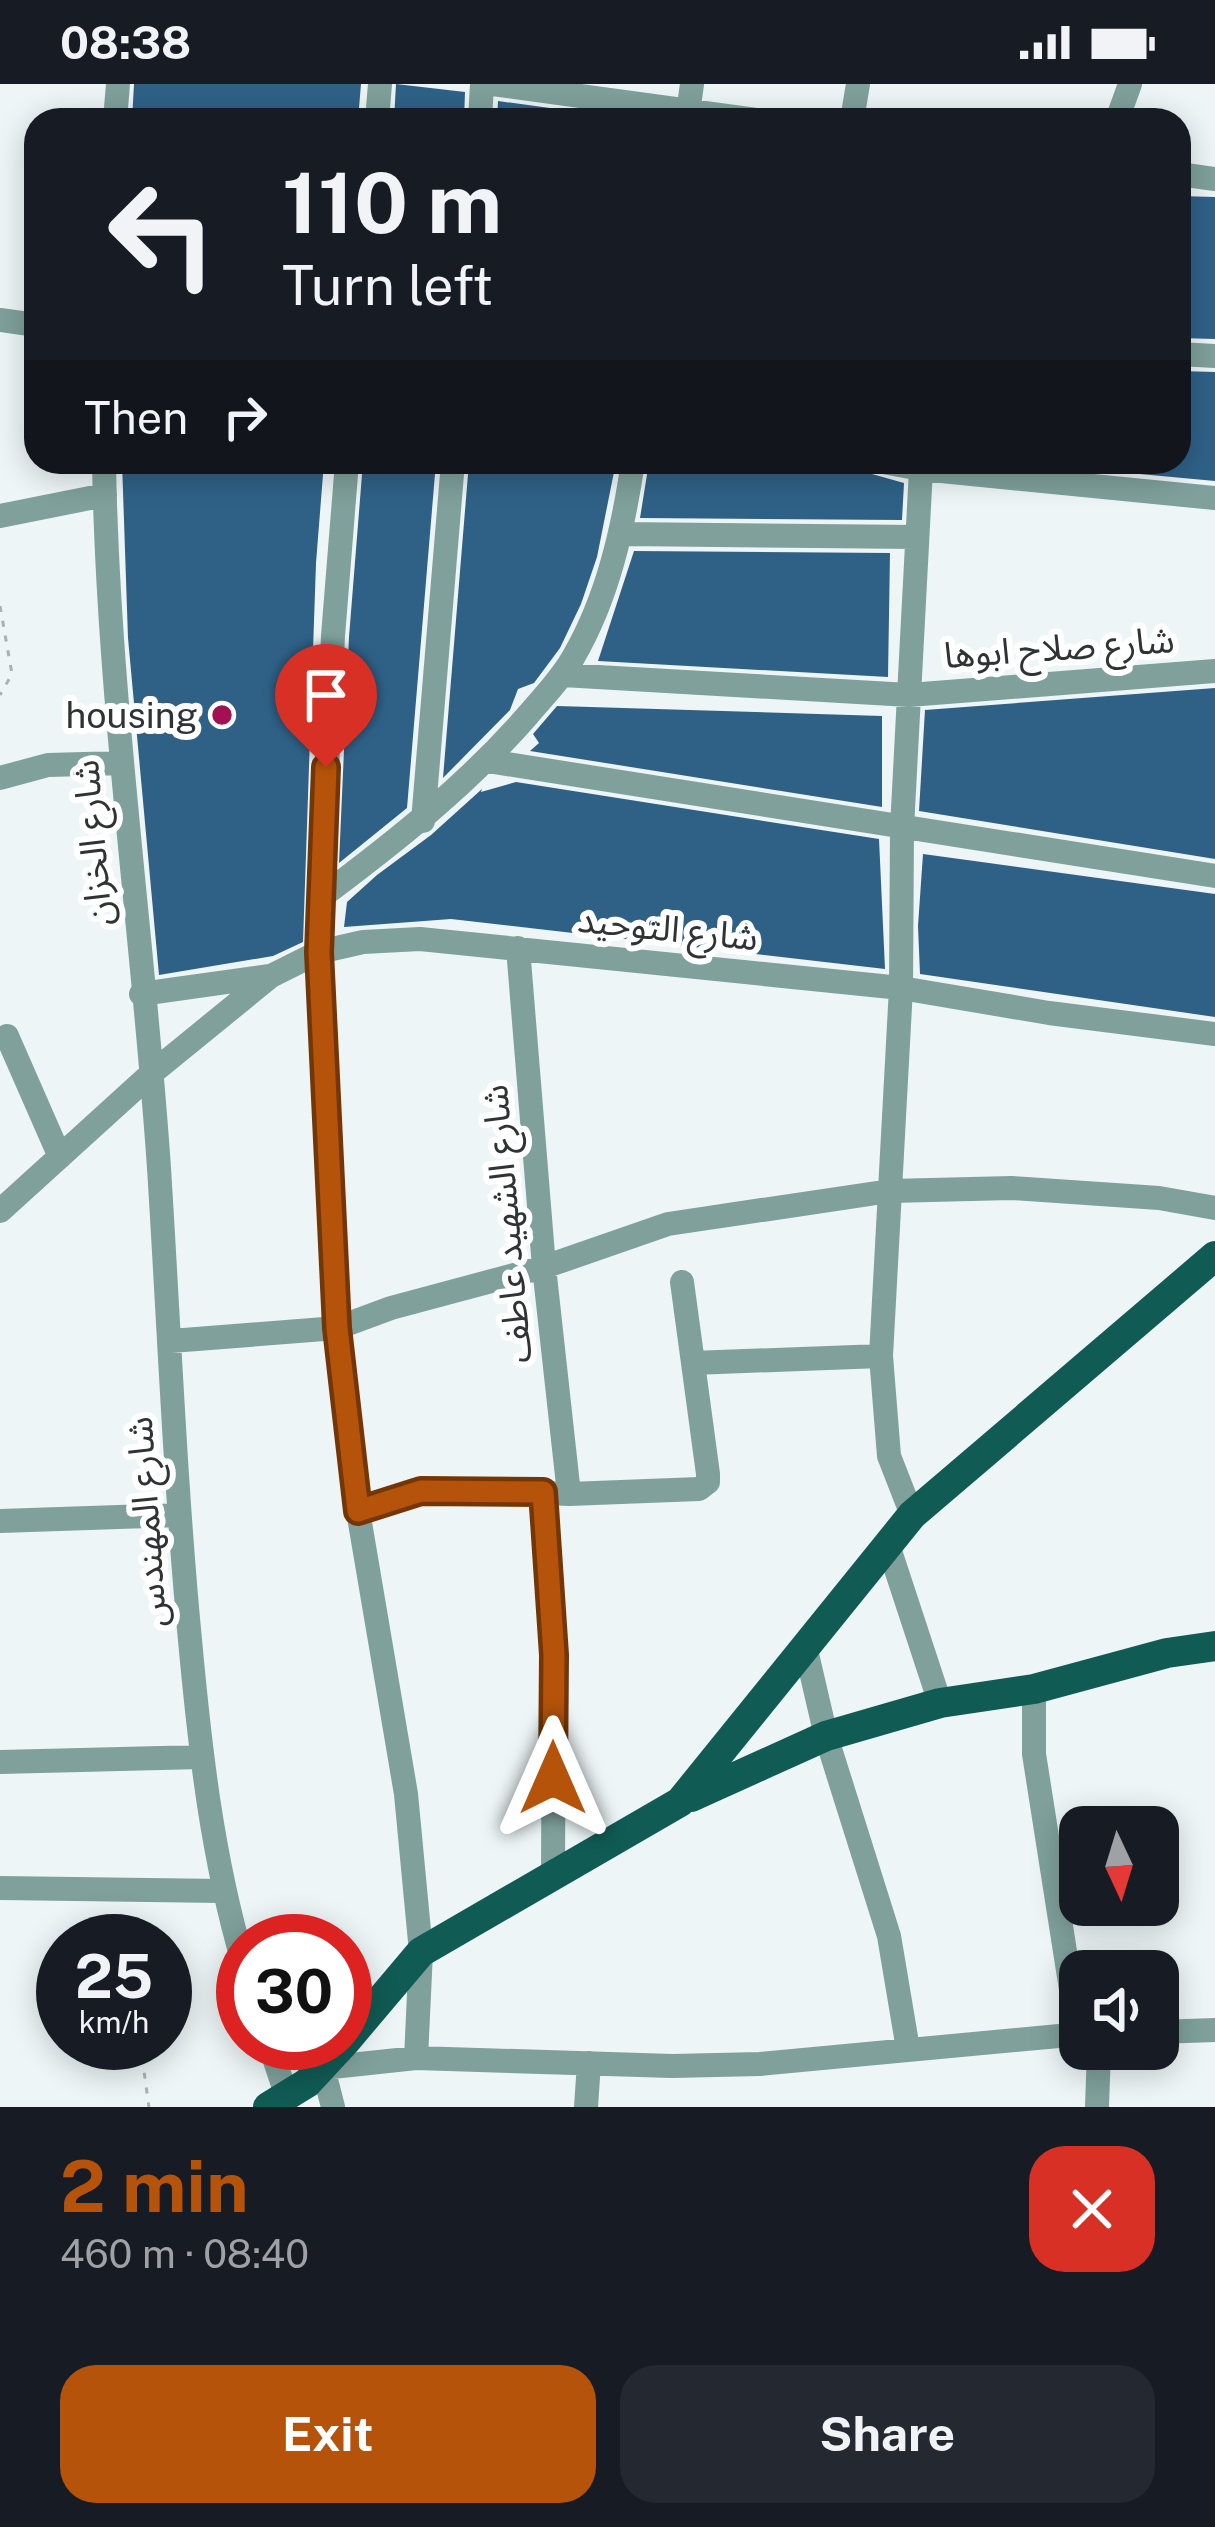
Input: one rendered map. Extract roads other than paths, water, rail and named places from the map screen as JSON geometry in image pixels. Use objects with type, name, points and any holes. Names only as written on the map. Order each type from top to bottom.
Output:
[{"type":"main road","points":[[680,1802],[912,1515],[1215,1256]]},
{"type":"main road","points":[[372,2011],[421,1952],[680,1802],[826,1736],[940,1703],[1034,1689],[1166,1653],[1215,1646]]},
{"type":"main road","points":[[278,2102],[320,2070]]},
{"type":"street","points":[[494,84],[643,108]]},
{"type":"street","name":"شارع الخزان","points":[[104,474],[121,763],[152,1073]]},
{"type":"street","points":[[346,474],[319,952],[337,1328],[358,1511],[396,1718],[421,1952],[416,2058]]},
{"type":"street","points":[[423,821],[453,474]]},
{"type":"street","points":[[320,898],[423,821],[488,761],[563,675],[590,625],[622,533],[631,474]]},
{"type":"street","points":[[912,1515],[889,1456],[880,1355],[901,988],[902,828],[921,474]]},
{"type":"street","points":[[1066,474],[1215,498]]},
{"type":"street","points":[[0,516],[104,495]]},
{"type":"street","points":[[622,533],[917,537]]},
{"type":"street","name":"شارع صلاح ابوها","points":[[563,675],[909,695],[1215,671]]},
{"type":"street","points":[[488,761],[1215,876]]},
{"type":"street","points":[[0,778],[48,765],[121,763]]},
{"type":"street","name":"شارع التوحيد","points":[[0,1211],[152,1073],[271,976],[319,952],[362,942],[420,940],[518,948],[901,988],[1215,1034]]},
{"type":"street","name":"شارع الشهيد عاطف","points":[[518,948],[544,1267],[569,1493]]},
{"type":"street","points":[[141,994],[271,976]]},
{"type":"street","points":[[7,1036],[60,1157]]},
{"type":"street","name":"شارع المهندس","points":[[152,1073],[178,1515],[201,1757],[229,1914]]},
{"type":"street","points":[[171,1341],[337,1328],[391,1308],[544,1267],[668,1224],[890,1191],[1012,1188],[1138,1196],[1215,1208]]},
{"type":"street","points":[[358,1511],[421,1491],[569,1493],[705,1487],[709,1474],[682,1282]]},
{"type":"street","points":[[692,1363],[880,1355]]},
{"type":"street","points":[[543,1492],[554,1655],[554,1874]]},
{"type":"street","points":[[0,1521],[178,1515]]},
{"type":"street","points":[[888,1545],[940,1703]]},
{"type":"street","points":[[806,1649],[826,1736],[889,1936],[908,2049]]},
{"type":"street","points":[[1034,1689],[1034,1754],[1066,1950]]},
{"type":"street","points":[[0,1762],[201,1757]]},
{"type":"street","points":[[0,1888],[222,1891]]},
{"type":"street","points":[[1179,2031],[1215,2030]]},
{"type":"street","points":[[372,2063],[416,2058],[760,2064],[1059,2036]]},
{"type":"street","points":[[586,2107],[589,2062]]},
{"type":"street","points":[[273,2070],[278,2102]]},
{"type":"street","points":[[324,2070],[333,2107]]},
{"type":"street","points":[[1097,2107],[1098,2070]]},
{"type":"place","name":"housing","points":[[222,715]]}]
